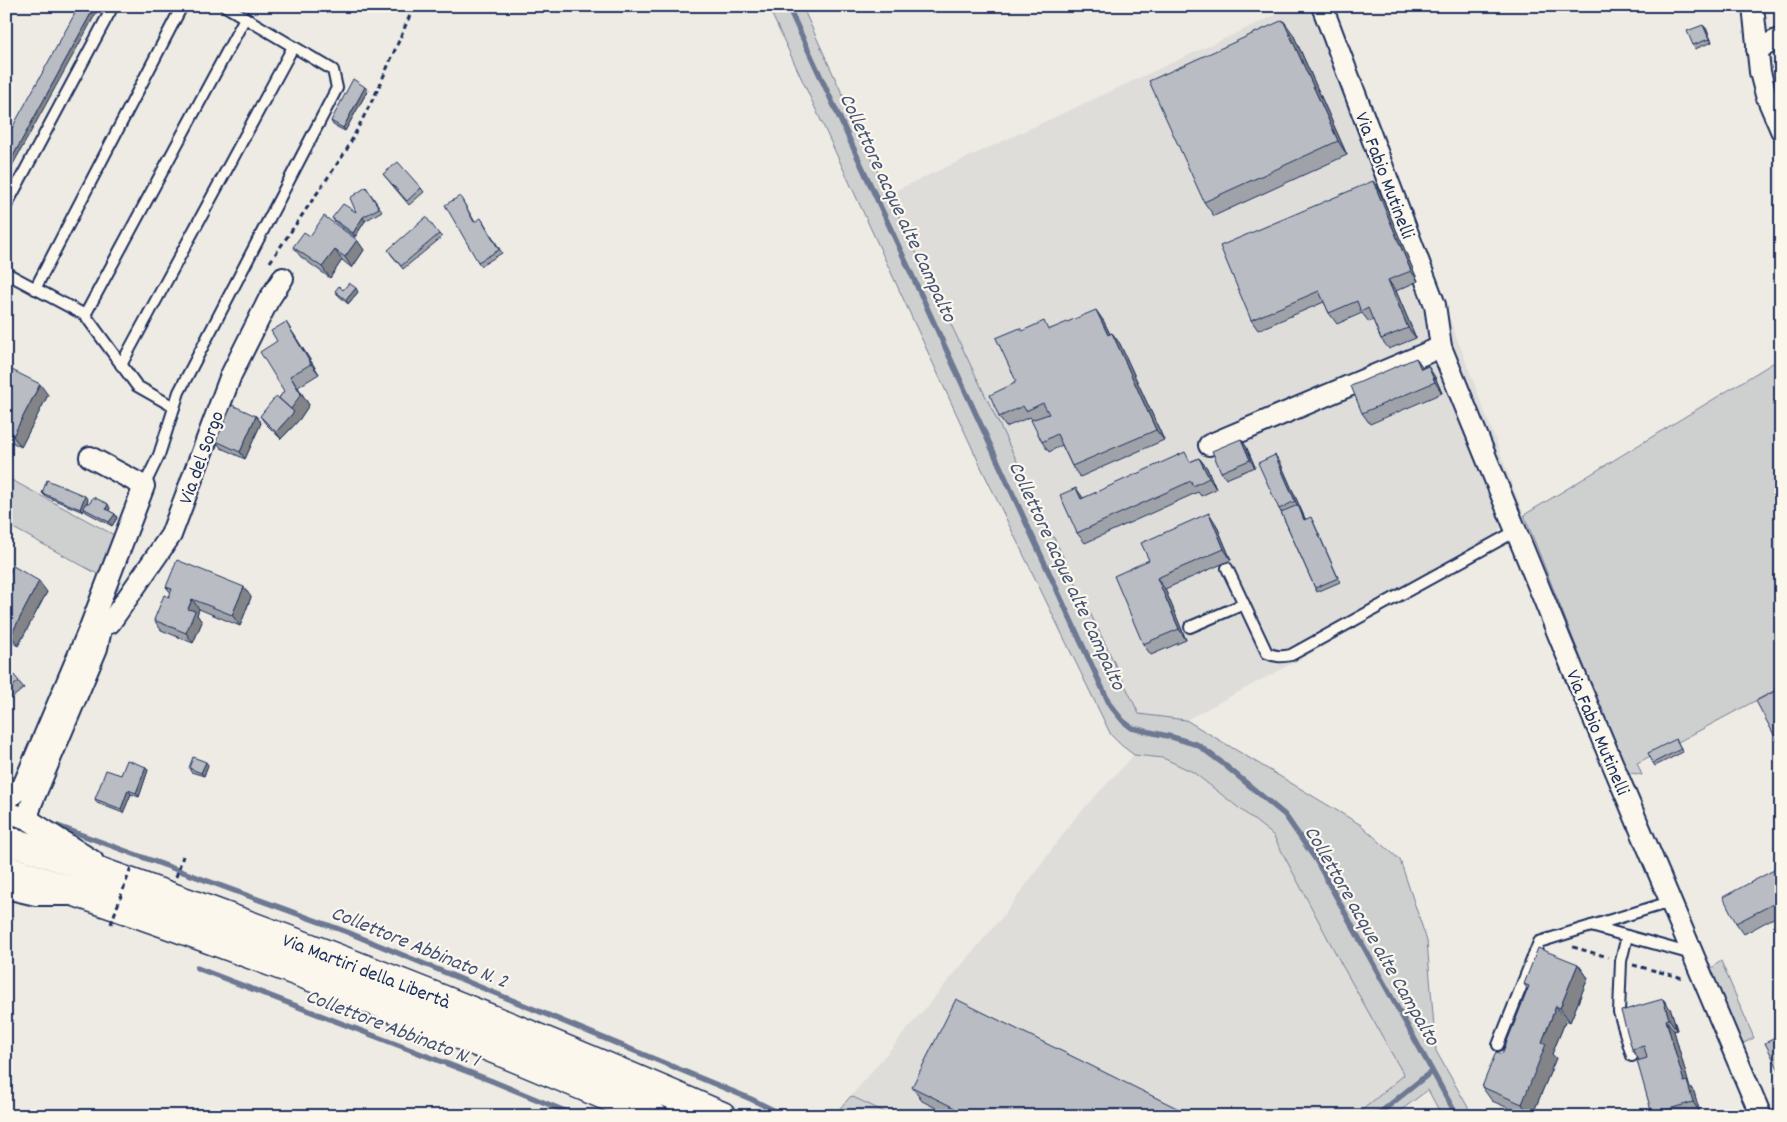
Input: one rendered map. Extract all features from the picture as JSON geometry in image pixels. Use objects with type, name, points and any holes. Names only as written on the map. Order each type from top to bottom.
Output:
[{"type":"main road","name":"Via Martiri della Libertà","points":[[17,836],[126,872],[211,910],[384,975],[586,1057],[722,1116]]},
{"type":"main road","name":"Via Martiri della Libertà","points":[[6,869],[202,936],[374,1001],[575,1082],[653,1116]]},
{"type":"street","name":"Via Fabio Mutinelli","points":[[1322,6],[1435,305],[1441,347],[1760,1116]]},
{"type":"street","points":[[1753,6],[1757,49],[1763,84],[1781,130]]},
{"type":"street","points":[[1757,49],[1781,38]]},
{"type":"street","name":"Via del Sorgo","points":[[99,618],[110,622],[171,535],[230,376],[268,301],[283,278]]},
{"type":"street","points":[[1209,445],[1441,347]]},
{"type":"street","points":[[6,800],[16,794],[23,786],[99,618],[144,486],[90,456]]},
{"type":"street","points":[[17,836],[29,812],[97,648],[99,618]]},
{"type":"street","points":[[6,811],[17,836]]},
{"type":"street","points":[[6,888],[36,895],[82,894]]},
{"type":"lane","points":[[6,206],[113,6]]},
{"type":"lane","points":[[35,289],[182,6]]},
{"type":"lane","points":[[144,486],[159,455],[179,392],[337,88],[333,70],[225,6]]},
{"type":"lane","points":[[85,315],[245,18]]},
{"type":"lane","points":[[121,365],[294,47]]},
{"type":"lane","points":[[6,273],[85,315],[136,386],[174,407]]},
{"type":"lane","points":[[1228,568],[1267,653],[1275,657],[1291,655],[1516,530]]},
{"type":"lane","points":[[1190,627],[1244,604]]},
{"type":"lane","points":[[1498,1046],[1539,942],[1670,902]]},
{"type":"lane","points":[[1590,926],[1692,954]]},
{"type":"lane","points":[[1627,936],[1621,961],[1619,1012],[1632,1056]]},
{"type":"path","points":[[175,879],[183,856]]},
{"type":"path","points":[[111,924],[126,872]]},
{"type":"shaded area","points":[[768,6],[802,6],[888,194],[1139,714],[1186,720],[1361,825],[1400,860],[1427,941],[1436,1051],[1473,1116],[1442,1116],[1428,1090],[1393,1116],[1355,1116],[1404,1075],[1343,967],[1273,835],[1193,772],[1163,758],[1134,755],[1111,735],[980,465]]},
{"type":"shaded area","points":[[1295,6],[1331,6],[1524,515],[1498,530],[1504,544],[1308,655],[1186,720],[1139,715],[888,194]]},
{"type":"shaded area","points":[[1781,358],[1781,687],[1637,763],[1642,775],[1626,772],[1524,515]]},
{"type":"shaded area","points":[[6,477],[118,537],[103,577],[6,524]]},
{"type":"shaded area","points":[[1134,755],[1163,758],[1193,772],[1273,835],[1343,967],[1405,1075],[1355,1116],[893,1116],[851,1096],[1003,916],[1075,818]]},
{"type":"shaded area","points":[[1721,961],[1754,1038],[1742,1044],[1762,1088],[1757,1086],[1710,969]]},
{"type":"shaded area","points":[[851,1096],[893,1116],[833,1116]]},
{"type":"building","points":[[79,6],[95,6],[6,169],[6,139]]},
{"type":"building","points":[[1283,20],[1338,141],[1204,202],[1149,81]]},
{"type":"building","points":[[1703,25],[1709,39],[1693,45],[1687,31]]},
{"type":"building","points":[[353,79],[365,87],[343,128],[331,121]]},
{"type":"building","points":[[398,162],[421,188],[407,201],[383,174]]},
{"type":"building","points":[[1373,181],[1411,271],[1388,280],[1408,328],[1381,339],[1368,308],[1361,312],[1357,301],[1329,313],[1319,291],[1251,320],[1220,246]]},
{"type":"building","points":[[366,187],[379,208],[363,217],[353,233],[332,218],[343,204],[356,212],[350,198]]},
{"type":"building","points":[[460,196],[474,222],[481,218],[499,250],[478,262],[445,205]]},
{"type":"building","points":[[324,216],[357,240],[345,257],[335,250],[322,267],[293,247],[304,232],[310,236]]},
{"type":"building","points":[[426,217],[439,234],[401,266],[388,250]]},
{"type":"building","points":[[349,283],[356,288],[346,300],[335,291],[339,286],[343,290]]},
{"type":"building","points":[[1096,310],[1108,335],[1112,333],[1156,430],[1072,466],[1057,434],[1042,442],[1031,420],[1049,414],[1043,403],[1026,411],[1023,406],[999,417],[990,395],[1016,381],[996,338],[1020,328],[1022,331],[1044,321],[1048,330]]},
{"type":"building","points":[[286,322],[311,364],[290,376],[301,394],[291,409],[279,398],[284,391],[260,352],[277,341],[271,331]]},
{"type":"building","points":[[1416,358],[1421,369],[1428,366],[1435,382],[1362,413],[1351,386]]},
{"type":"building","points":[[6,367],[40,384],[13,436],[6,432]]},
{"type":"building","points":[[276,396],[294,412],[276,432],[260,416]]},
{"type":"building","points":[[232,405],[256,416],[240,452],[216,441]]},
{"type":"building","points":[[1241,439],[1250,460],[1221,472],[1212,451]]},
{"type":"building","points":[[1185,452],[1190,462],[1199,458],[1209,478],[1193,486],[1191,481],[1077,533],[1060,495],[1076,488],[1081,499]]},
{"type":"building","points":[[1275,455],[1295,501],[1279,509],[1258,463]]},
{"type":"building","points":[[47,480],[85,496],[80,509],[42,493]]},
{"type":"building","points":[[93,497],[108,504],[106,509],[115,514],[109,522],[83,508],[86,503],[90,503]]},
{"type":"building","points":[[1298,505],[1304,520],[1311,517],[1338,578],[1315,588],[1281,512]]},
{"type":"building","points":[[1209,513],[1224,549],[1157,578],[1179,629],[1143,644],[1114,576],[1149,560],[1141,543]]},
{"type":"building","points":[[177,560],[244,587],[232,615],[192,599],[188,609],[195,611],[186,633],[154,620],[164,595],[169,597],[172,589],[166,587]]},
{"type":"building","points":[[13,566],[39,581],[11,635],[6,633],[6,583],[8,580],[6,579]]},
{"type":"building","points":[[6,666],[19,681],[6,692]]},
{"type":"building","points":[[1781,688],[1781,748],[1756,701]]},
{"type":"building","points":[[1676,739],[1681,749],[1653,763],[1648,753]]},
{"type":"building","points":[[193,757],[206,762],[201,773],[189,768]]},
{"type":"building","points":[[127,760],[146,767],[136,793],[128,790],[121,809],[95,799],[106,770],[121,775]]},
{"type":"building","points":[[1776,869],[1781,878],[1781,900],[1736,923],[1723,897]]},
{"type":"building","points":[[1538,948],[1578,964],[1560,1008],[1556,1006],[1542,1042],[1546,1044],[1522,1104],[1482,1087],[1496,1052],[1502,1054],[1529,986],[1524,984]]},
{"type":"building","points":[[956,999],[1193,1116],[971,1116],[912,1087]]},
{"type":"building","points":[[1663,999],[1669,1019],[1666,1020],[1684,1082],[1687,1081],[1693,1102],[1652,1114],[1637,1061],[1647,1058],[1644,1046],[1632,1049],[1621,1011]]},
{"type":"building","points":[[1781,1035],[1781,1074],[1765,1043]]},
{"type":"waterway","name":"Collettore acque alte Campalto","points":[[788,6],[1110,705],[1123,721],[1132,728],[1198,745],[1285,815],[1316,860],[1457,1116]]},
{"type":"waterway","name":"Collettore Abbinato N. 2","points":[[52,824],[347,932],[751,1099],[785,1116]]},
{"type":"waterway","name":"Collettore Abbinato N. 1","points":[[197,968],[492,1081],[577,1116]]},
{"type":"waterway","name":"Collettore Abbinato N. 2","points":[[1376,1116],[1432,1071]]}]
